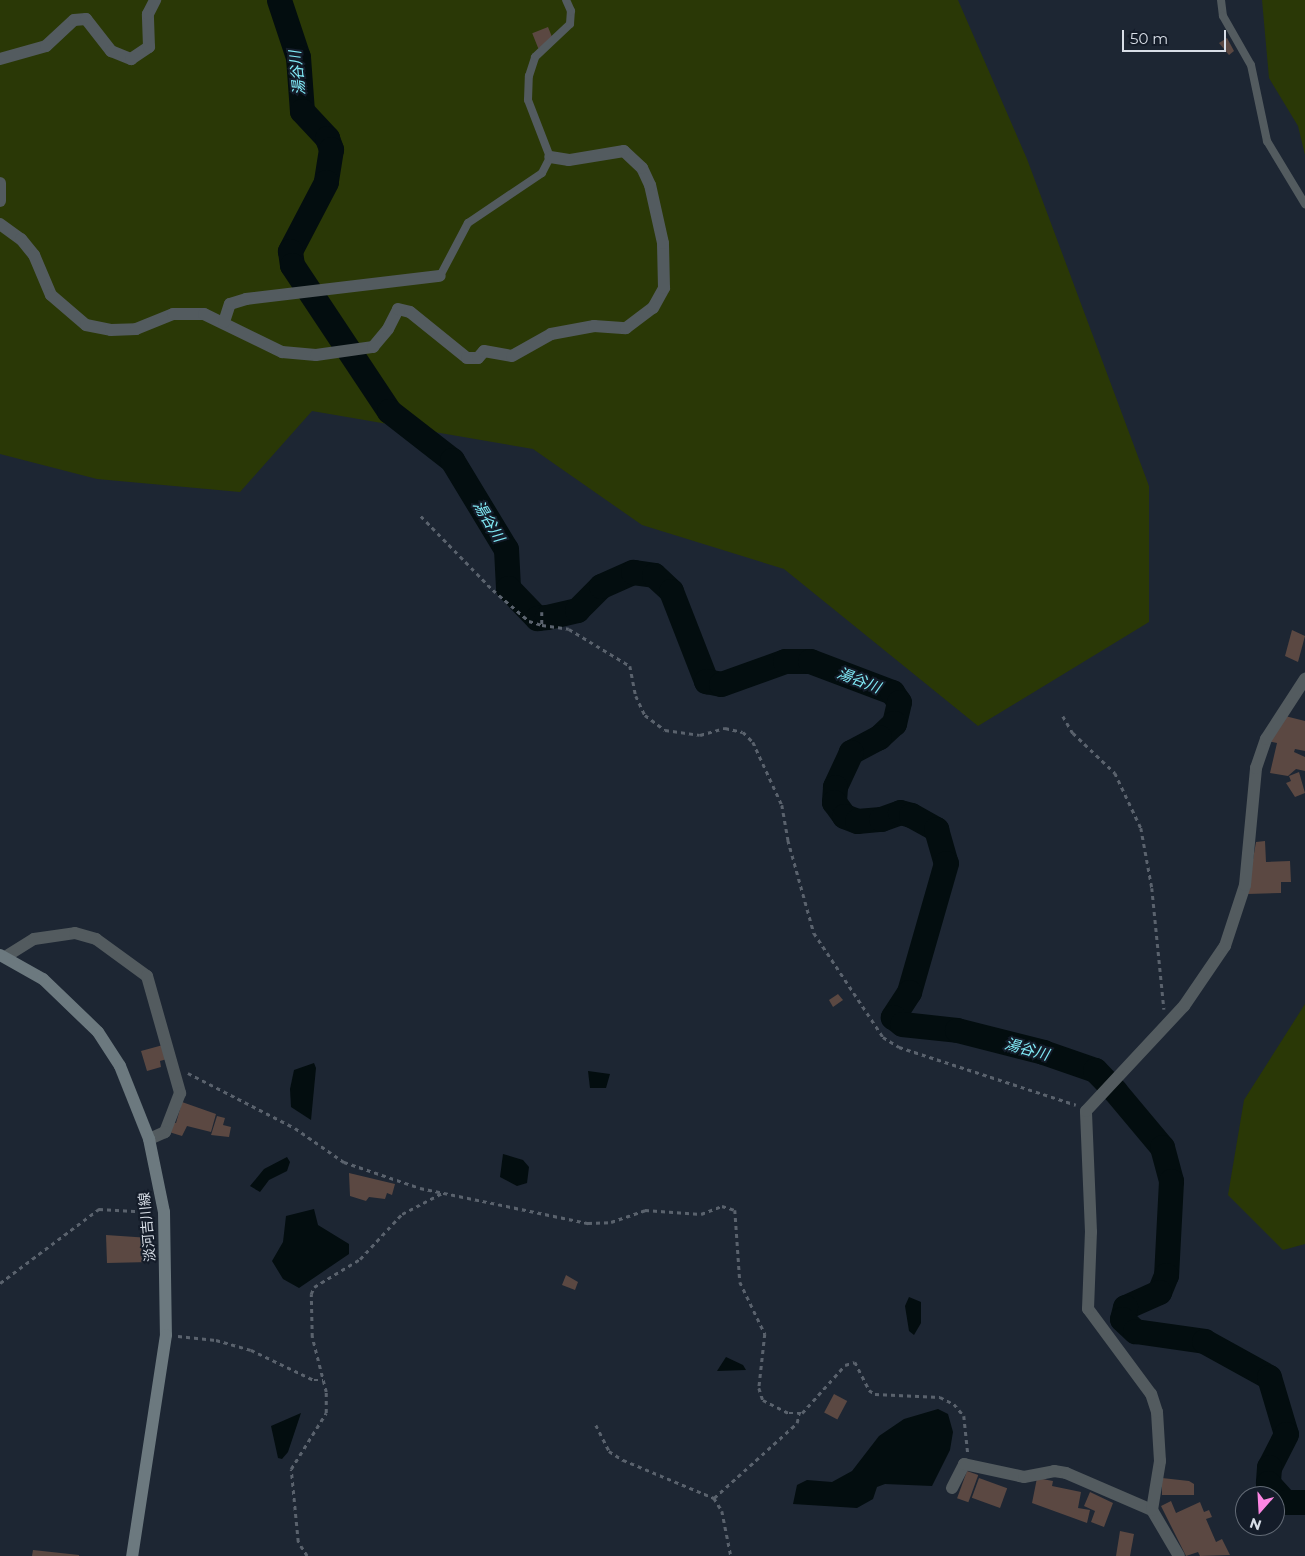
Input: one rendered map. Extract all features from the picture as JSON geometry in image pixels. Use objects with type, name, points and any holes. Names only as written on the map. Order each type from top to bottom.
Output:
[{"type":"main road","name":"淡河吉川線","points":[[2,956],[43,979],[98,1032],[120,1066],[149,1140],[164,1212],[166,1335],[132,1556]]},
{"type":"street","points":[[0,59],[46,46],[74,20],[86,19],[111,51],[131,59],[149,47],[148,14],[155,0]]},
{"type":"street","points":[[0,224],[21,239],[34,255],[51,296],[86,325],[111,330],[136,329],[173,314],[204,314],[224,322],[282,352],[316,355],[373,347],[388,329],[398,309],[410,312],[457,354],[478,358],[484,350],[512,356],[534,342],[572,329],[626,328],[653,308],[664,288],[663,243],[650,185],[642,168],[624,151],[568,160],[550,157]]},
{"type":"street","points":[[0,182],[0,201]]},
{"type":"street","points":[[224,322],[230,304],[246,299],[440,276]]},
{"type":"street","points":[[1152,1510],[1160,1461],[1157,1412],[1151,1394],[1088,1309],[1091,1232],[1086,1111],[1206,978],[1226,946],[1245,885],[1256,768],[1266,739],[1305,679]]},
{"type":"street","points":[[2,956],[34,939],[75,933],[96,939],[147,976],[180,1094],[165,1132],[149,1140]]},
{"type":"street","points":[[952,1488],[964,1464],[1024,1477],[1054,1471],[1066,1473],[1152,1510],[1179,1556]]},
{"type":"lane","points":[[440,276],[468,223],[542,173],[550,157],[528,100],[529,76],[536,57],[570,24],[571,11],[566,0]]},
{"type":"lane","points":[[1221,0],[1223,16],[1251,65],[1267,141],[1305,204]]},
{"type":"path","points":[[421,516],[494,590],[529,622],[569,629],[630,666],[636,696],[645,715],[665,730],[700,735],[725,728],[743,732],[753,742],[782,805],[788,840],[814,933],[883,1037],[899,1047],[1066,1098],[1086,1111]]},
{"type":"path","points":[[542,613],[542,624]]},
{"type":"path","points":[[1063,716],[1073,733],[1115,774],[1141,828],[1152,888],[1165,1023]]},
{"type":"path","points":[[186,1068],[197,1080],[295,1128],[344,1162],[442,1193],[588,1223],[611,1222],[645,1210],[701,1214],[722,1206],[735,1210],[740,1282],[765,1334],[759,1388],[763,1400],[774,1407],[799,1413],[810,1407],[845,1365],[855,1362],[869,1390],[875,1394],[940,1397],[954,1404],[964,1416],[968,1435],[964,1464]]},
{"type":"path","points":[[307,1556],[298,1542],[291,1469],[326,1413],[323,1380],[312,1336],[314,1287],[360,1259],[402,1214],[442,1193]]},
{"type":"path","points":[[0,1283],[99,1209],[164,1212]]},
{"type":"path","points":[[166,1335],[216,1340],[252,1350],[314,1380],[323,1380]]},
{"type":"path","points":[[714,1498],[797,1423],[799,1413]]},
{"type":"path","points":[[596,1425],[609,1451],[623,1460],[714,1498],[722,1511],[731,1556]]},
{"type":"green space","points":[[0,0],[958,0],[1027,159],[1149,486],[1149,622],[978,726],[784,569],[642,525],[533,449],[312,411],[240,492],[97,479],[0,454]]},
{"type":"green space","points":[[1262,0],[1305,0],[1305,155],[1298,126],[1269,78]]},
{"type":"green space","points":[[1305,1004],[1305,1244],[1283,1250],[1228,1195],[1244,1100]]},
{"type":"shaded area","points":[[314,1063],[316,1068],[311,1120],[291,1107],[290,1089],[294,1070]]},
{"type":"shaded area","points":[[588,1071],[610,1074],[606,1088],[590,1088]]},
{"type":"shaded area","points":[[503,1154],[523,1160],[529,1167],[527,1183],[517,1186],[500,1177]]},
{"type":"shaded area","points":[[287,1157],[290,1162],[287,1171],[269,1180],[260,1192],[250,1186],[264,1169]]},
{"type":"shaded area","points":[[314,1209],[318,1225],[349,1244],[349,1254],[299,1288],[283,1279],[272,1261],[283,1242],[286,1216]]},
{"type":"shaded area","points":[[909,1297],[921,1302],[921,1323],[914,1335],[909,1331],[905,1306]]},
{"type":"shaded area","points":[[726,1357],[743,1365],[746,1370],[717,1371]]},
{"type":"shaded area","points":[[938,1409],[948,1414],[953,1432],[950,1450],[932,1486],[885,1484],[877,1487],[873,1499],[857,1508],[793,1504],[797,1485],[807,1480],[832,1482],[852,1471],[879,1436],[904,1419]]},
{"type":"shaded area","points":[[301,1413],[288,1452],[282,1459],[278,1458],[271,1426]]},
{"type":"building","points":[[548,27],[554,42],[538,48],[532,33]]},
{"type":"building","points":[[1227,38],[1234,51],[1229,55],[1219,43]]},
{"type":"building","points":[[1292,630],[1305,636],[1298,662],[1285,656]]},
{"type":"building","points":[[1277,714],[1305,721],[1305,751],[1295,749],[1294,752],[1305,757],[1305,771],[1296,769],[1288,776],[1270,773],[1277,743],[1268,741]]},
{"type":"building","points":[[1299,772],[1305,793],[1295,797],[1286,783],[1291,781],[1289,776]]},
{"type":"building","points":[[1265,841],[1266,862],[1290,861],[1291,882],[1281,882],[1281,893],[1247,894],[1256,842]]},
{"type":"building","points":[[838,994],[843,1000],[833,1007],[829,1000]]},
{"type":"building","points":[[163,1045],[167,1059],[160,1061],[161,1067],[147,1071],[141,1051]]},
{"type":"building","points":[[182,1102],[216,1114],[211,1132],[187,1126],[182,1136],[169,1132],[172,1122],[176,1123]]},
{"type":"building","points":[[217,1116],[225,1118],[223,1125],[231,1127],[229,1137],[211,1135]]},
{"type":"building","points":[[349,1173],[395,1184],[392,1195],[387,1193],[385,1199],[369,1197],[366,1201],[350,1196]]},
{"type":"building","points":[[106,1235],[150,1238],[150,1262],[107,1263]]},
{"type":"building","points":[[566,1275],[578,1282],[575,1290],[562,1285]]},
{"type":"building","points":[[834,1394],[847,1401],[837,1420],[824,1413]]},
{"type":"building","points":[[967,1471],[978,1475],[968,1502],[957,1498]]},
{"type":"building","points":[[979,1478],[1007,1488],[1000,1508],[972,1498]]},
{"type":"building","points":[[1037,1478],[1053,1481],[1052,1486],[1081,1492],[1078,1508],[1090,1510],[1087,1523],[1032,1503]]},
{"type":"building","points":[[1162,1478],[1189,1481],[1194,1484],[1194,1495],[1162,1495]]},
{"type":"building","points":[[1090,1492],[1113,1503],[1104,1527],[1091,1522],[1095,1511],[1084,1506]]},
{"type":"building","points":[[1171,1501],[1176,1513],[1200,1502],[1204,1512],[1209,1510],[1212,1517],[1206,1519],[1216,1542],[1222,1539],[1230,1555],[1200,1556],[1198,1552],[1186,1556],[1161,1506]]},
{"type":"building","points":[[1120,1531],[1134,1534],[1130,1556],[1116,1556]]},
{"type":"building","points":[[33,1550],[79,1555],[79,1556],[32,1556]]},
{"type":"waterway","name":"湯谷川","points":[[279,0],[298,57],[302,111],[327,138],[331,149],[326,182],[290,251],[292,265],[389,411],[452,460],[506,549],[508,588],[537,618],[577,610],[601,586],[633,572],[654,575],[671,591],[706,681],[721,684],[785,661],[810,661],[892,692],[899,702],[894,723],[879,737],[851,752],[835,787],[834,802],[844,816],[857,821],[881,819],[900,812],[911,815],[936,829],[946,863],[909,992],[893,1017],[902,1024],[957,1030],[1043,1052],[1095,1070],[1115,1091],[1162,1147],[1171,1181],[1166,1275],[1159,1292],[1125,1307],[1122,1319],[1135,1331],[1204,1341],[1269,1377],[1286,1434],[1269,1467],[1268,1483],[1285,1502],[1305,1502]]}]
